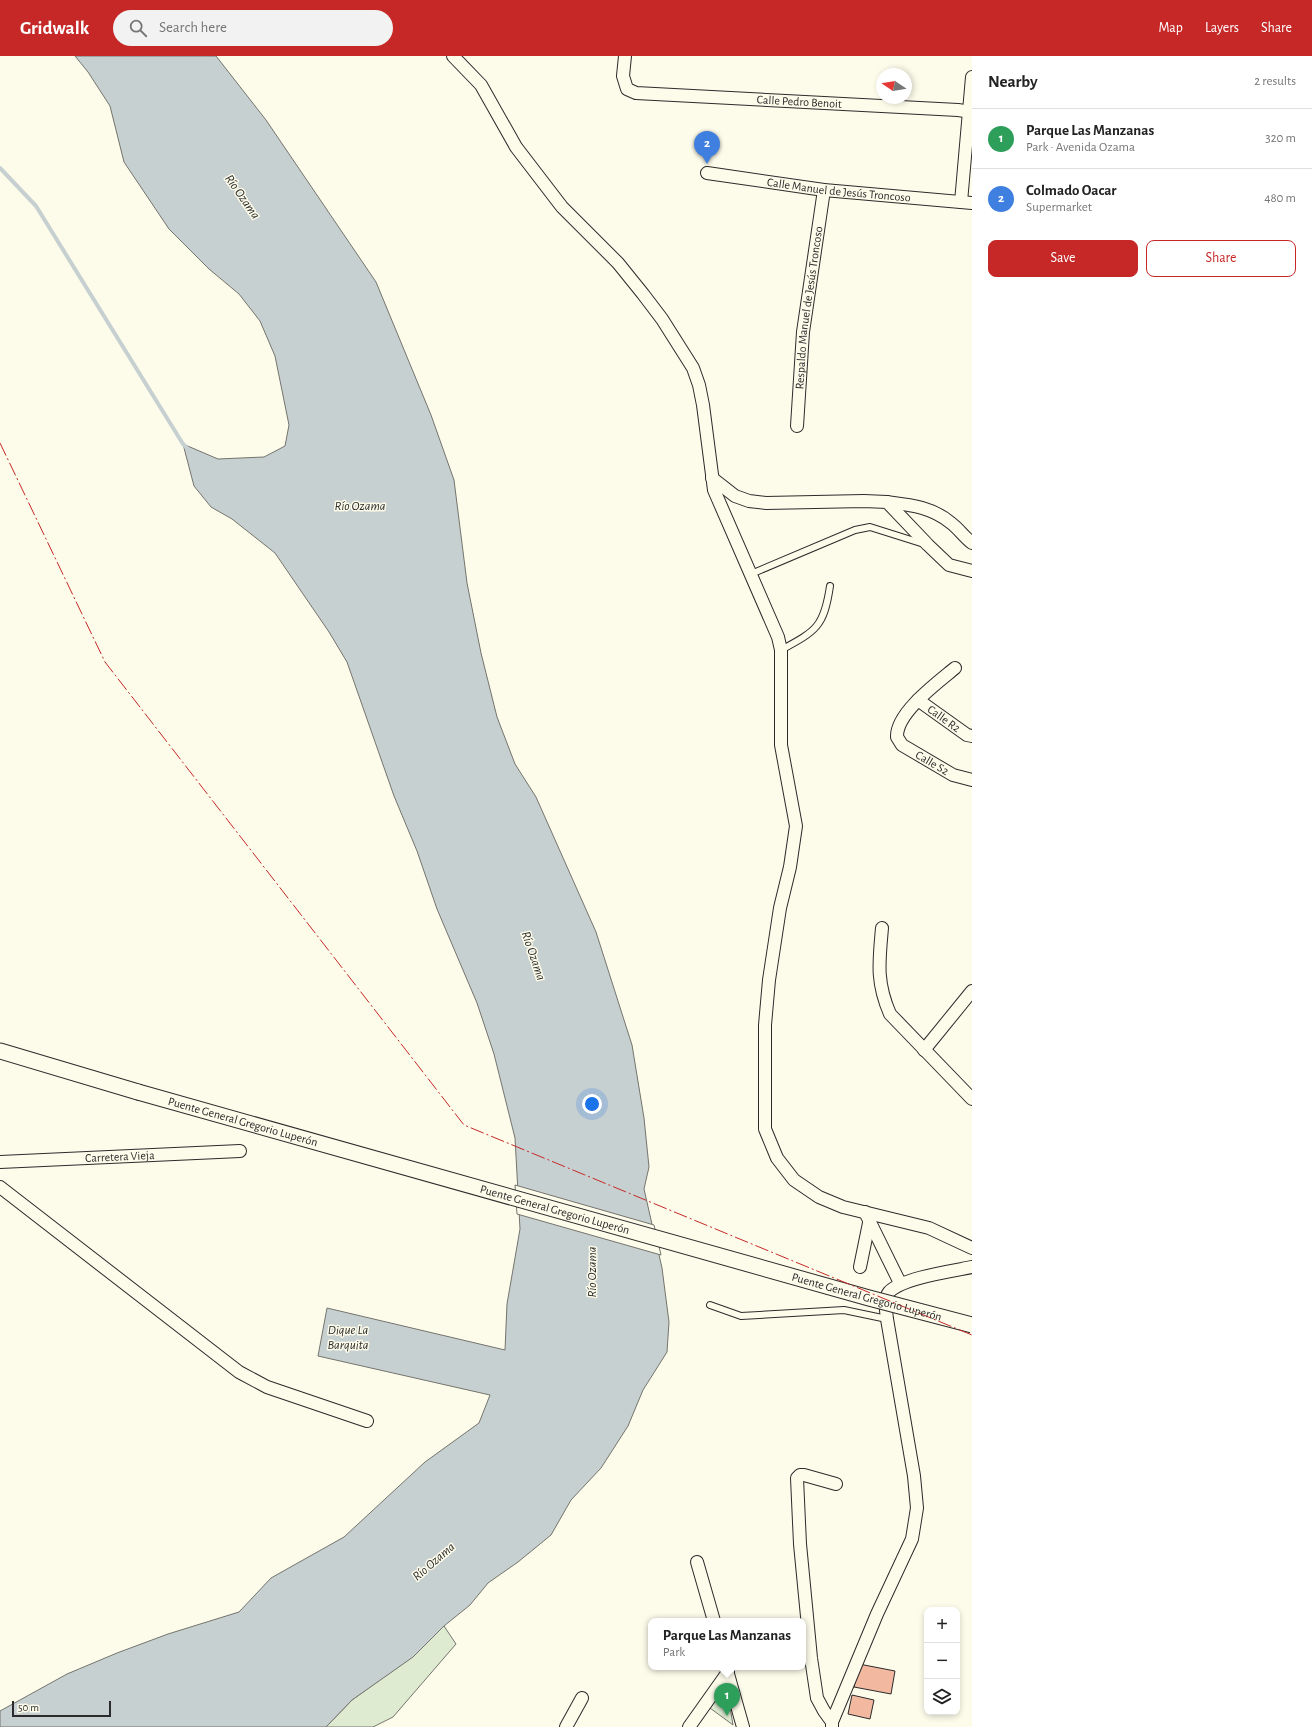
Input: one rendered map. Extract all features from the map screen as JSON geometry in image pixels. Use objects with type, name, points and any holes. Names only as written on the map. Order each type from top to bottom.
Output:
[{"type":"street","points":[[453,56],[481,86],[516,147],[562,207],[618,263],[643,294],[662,319],[692,368],[699,385],[712,478],[719,503],[778,637],[781,650],[781,745],[796,826],[790,867],[780,908],[769,980],[765,1025],[765,1129],[777,1158],[794,1180],[819,1197],[867,1218],[929,1228],[972,1248]]},
{"type":"street","name":"Calle Pedro Benoit","points":[[625,56],[623,76],[627,89],[636,93],[958,110],[970,112]]},
{"type":"street","points":[[967,203],[972,77]]},
{"type":"street","name":"Calle Manuel de Jesús Troncoso","points":[[707,173],[824,190],[967,203]]},
{"type":"street","name":"Respaldo Manuel de Jesús Troncoso","points":[[797,426],[803,332],[824,190]]},
{"type":"street","points":[[712,478],[735,496],[749,501],[766,503],[864,501],[920,506],[930,509],[951,522],[972,543]]},
{"type":"street","points":[[887,502],[949,565],[972,571]]},
{"type":"street","points":[[918,700],[955,668]]},
{"type":"street","name":"Calle R2","points":[[918,700],[972,736]]},
{"type":"street","name":"Calle S2","points":[[918,700],[898,726],[897,737],[902,745],[953,775],[972,780]]},
{"type":"street","points":[[882,928],[878,967],[883,998],[890,1014],[972,1098]]},
{"type":"street","points":[[924,1050],[972,991]]},
{"type":"street","name":"Puente General Gregorio Luperón","points":[[0,1050],[138,1092],[869,1298],[972,1325]]},
{"type":"street","name":"Carretera Vieja","points":[[0,1162],[240,1151]]},
{"type":"street","points":[[0,1187],[239,1372],[267,1387],[367,1421]]},
{"type":"street","points":[[860,1267],[867,1218]]},
{"type":"street","points":[[867,1218],[900,1283]]},
{"type":"street","points":[[832,1725],[877,1614],[912,1539],[917,1508],[913,1468],[885,1306],[888,1293],[900,1283],[972,1267]]},
{"type":"street","points":[[832,1725],[817,1698],[811,1658],[800,1544],[797,1478],[800,1475],[836,1484]]},
{"type":"street","points":[[697,1562],[713,1618]]},
{"type":"street","points":[[690,1727],[726,1670]]},
{"type":"street","points":[[727,1670],[744,1727]]},
{"type":"street","points":[[566,1727],[582,1698]]},
{"type":"lane","points":[[751,574],[855,530],[870,527],[928,545]]},
{"type":"lane","points":[[781,650],[804,637],[818,625],[827,609],[830,586]]},
{"type":"lane","points":[[710,1304],[741,1316],[844,1310],[887,1319]]},
{"type":"green space","points":[[444,1626],[456,1644],[393,1717],[373,1727],[326,1727],[352,1700],[413,1656]]},
{"type":"green space","points":[[723,1696],[729,1701],[733,1725],[710,1708],[718,1697]]},
{"type":"water","name":"Río Ozama","points":[[75,56],[216,56],[266,120],[376,282],[431,415],[454,480],[467,583],[481,653],[497,717],[515,764],[536,797],[596,932],[632,1045],[644,1118],[649,1167],[644,1189],[662,1268],[669,1322],[667,1352],[643,1390],[628,1426],[601,1468],[571,1500],[551,1535],[518,1562],[488,1583],[470,1605],[444,1626],[413,1657],[352,1700],[326,1727],[0,1727],[0,1711],[67,1674],[168,1634],[239,1612],[271,1578],[344,1537],[425,1462],[479,1423],[490,1395],[318,1356],[327,1308],[505,1350],[507,1304],[520,1229],[515,1138],[494,1054],[477,1003],[437,909],[417,851],[394,796],[347,662],[329,632],[275,553],[232,519],[211,507],[194,486],[183,444],[218,459],[264,457],[285,446],[289,425],[275,356],[260,321],[239,294],[209,269],[169,229],[124,162],[110,106],[88,72]]},
{"type":"pier","points":[[515,1185],[654,1225],[661,1255],[517,1214]]},
{"type":"building","points":[[859,1664],[895,1671],[891,1694],[854,1687]]},
{"type":"building","points":[[852,1695],[874,1700],[870,1719],[848,1714]]},
{"type":"waterway","points":[[0,168],[36,206],[183,444],[187,448]]},
{"type":"power","points":[[0,443],[105,662],[464,1125],[972,1335]]},
{"type":"place","name":"Colmado Oacar","points":[[707,164]]},
{"type":"place","name":"Parque Las Manzanas","points":[[727,1716]]},
{"type":"water label","name":"Dique La Barquita","points":[[348,1338]]}]
